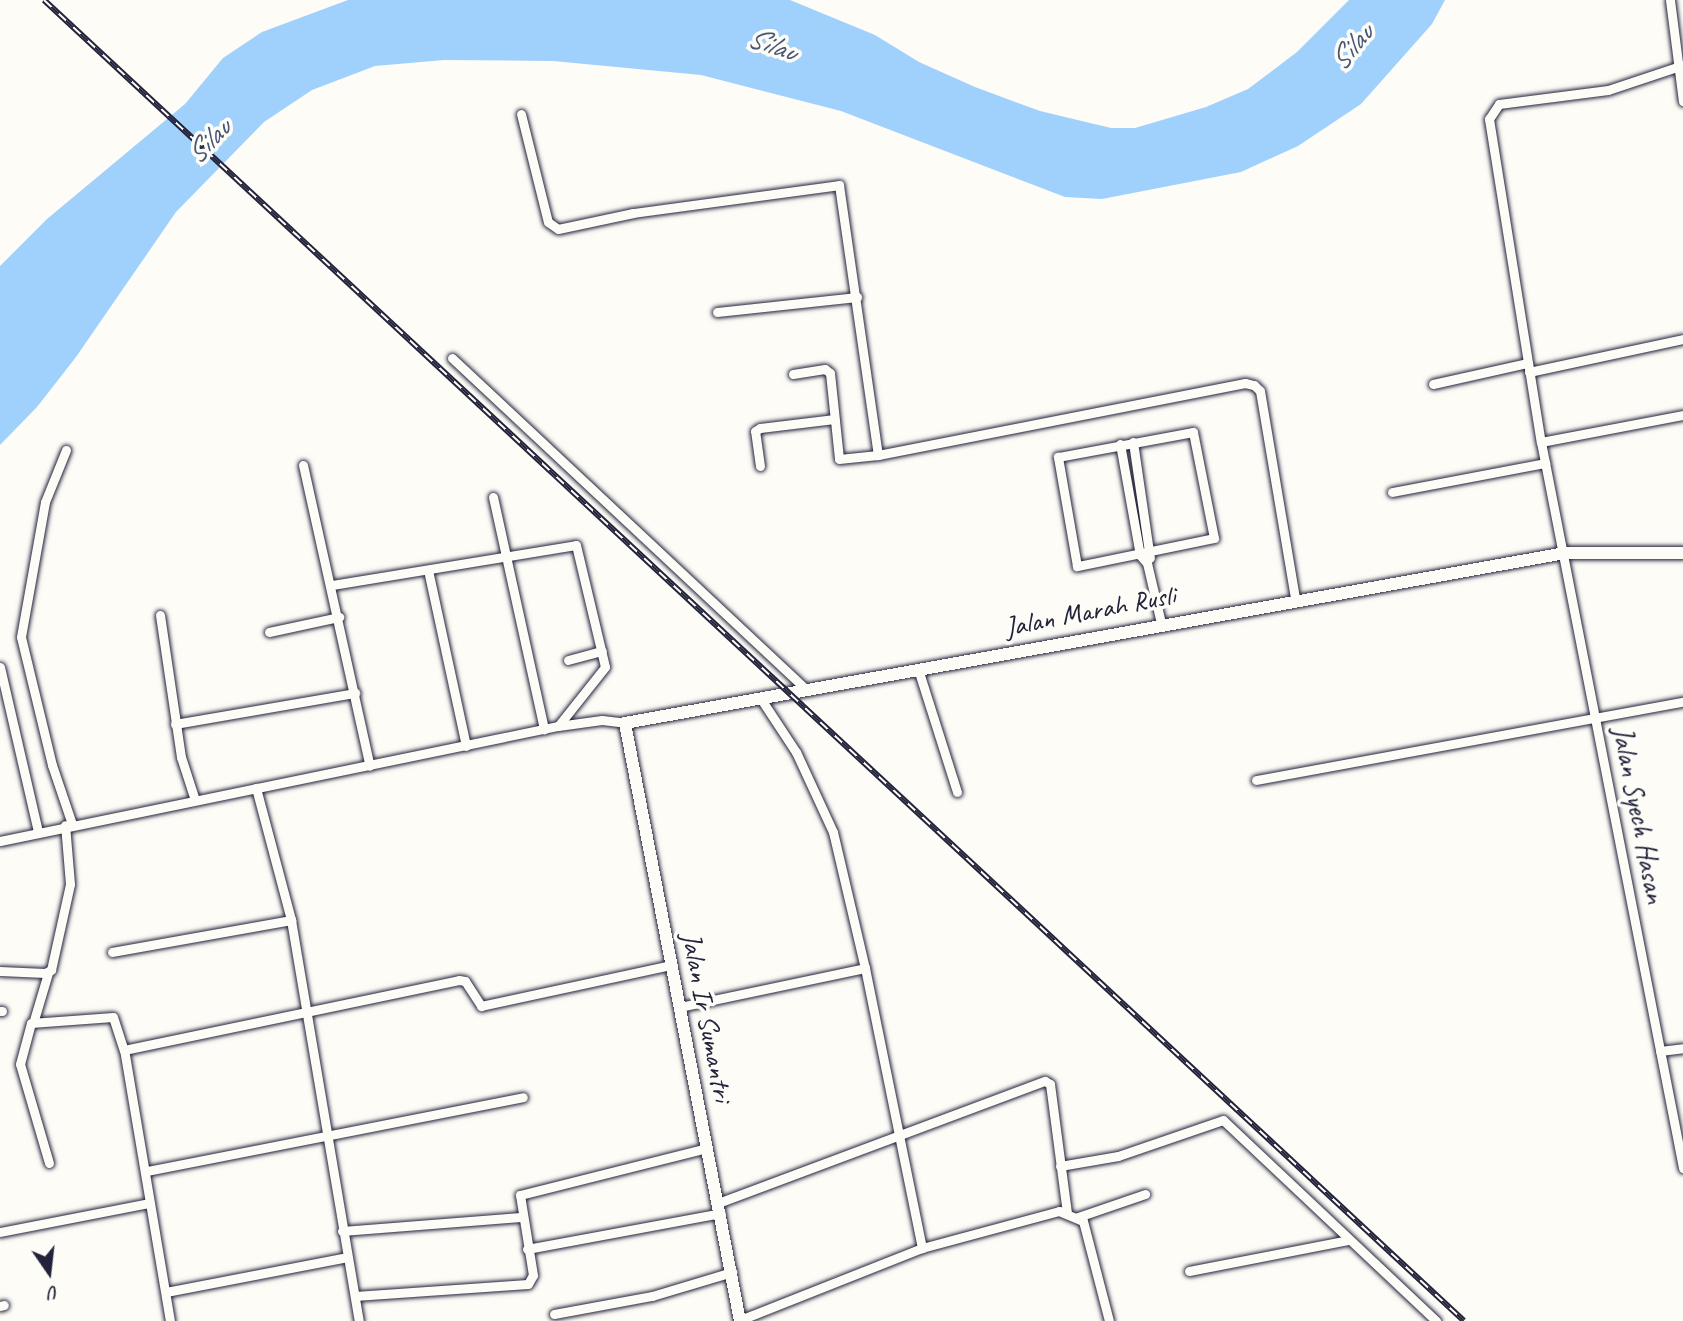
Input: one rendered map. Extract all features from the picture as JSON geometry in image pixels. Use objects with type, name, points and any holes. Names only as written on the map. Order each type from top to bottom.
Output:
[{"type":"main road","name":"Jalan Marah Rusli","points":[[625,723],[808,691],[1295,598],[1565,553],[1683,552]]},
{"type":"main road","name":"Jalan Ir Sumantri","points":[[625,723],[740,1321]]},
{"type":"street","points":[[1670,0],[1681,65],[1683,101]]},
{"type":"street","name":"Jalan Syech Hasan","points":[[1681,65],[1608,90],[1515,100],[1492,111],[1490,129],[1541,442],[1598,719],[1683,1168]]},
{"type":"street","points":[[521,114],[548,222],[558,229],[634,213],[839,185],[878,455]]},
{"type":"street","points":[[717,312],[857,297]]},
{"type":"street","points":[[1433,384],[1683,339]]},
{"type":"street","points":[[452,358],[808,691]]},
{"type":"street","points":[[793,374],[825,369],[830,373],[834,419],[842,462],[1249,383],[1260,391],[1295,598]]},
{"type":"street","points":[[1541,442],[1683,415]]},
{"type":"street","points":[[760,467],[755,431],[760,428],[834,419]]},
{"type":"street","points":[[1192,431],[1215,536],[1152,554],[1077,566],[1057,460],[1061,454],[1133,442],[1192,431]]},
{"type":"street","points":[[1133,442],[1152,554],[1147,563]]},
{"type":"street","points":[[1120,444],[1140,555],[1147,563],[1161,623]]},
{"type":"street","points":[[49,1163],[20,1064],[24,1038],[34,1020],[70,884],[69,824],[21,637],[45,502],[66,450]]},
{"type":"street","points":[[1392,492],[1545,463]]},
{"type":"street","points":[[303,465],[332,584],[370,766]]},
{"type":"street","points":[[493,497],[508,555],[544,729]]},
{"type":"street","points":[[332,584],[571,545],[579,548],[602,651],[604,672],[558,726]]},
{"type":"street","points":[[428,570],[466,746]]},
{"type":"street","points":[[160,615],[175,724],[195,800]]},
{"type":"street","points":[[270,632],[339,617]]},
{"type":"street","points":[[568,660],[602,651]]},
{"type":"street","points":[[0,667],[2,691],[38,832]]},
{"type":"street","points":[[918,669],[957,792]]},
{"type":"street","points":[[175,724],[355,693]]},
{"type":"street","points":[[761,699],[796,752],[832,832],[865,968],[922,1248]]},
{"type":"street","points":[[1256,780],[1683,702]]},
{"type":"street","points":[[0,841],[69,824],[370,766],[558,726],[602,720],[625,723]]},
{"type":"street","points":[[256,788],[291,920],[324,1136],[359,1321]]},
{"type":"street","points":[[112,951],[291,920]]},
{"type":"street","points":[[124,1050],[306,1015],[463,980],[481,1006],[671,965]]},
{"type":"street","points":[[680,1007],[865,968]]},
{"type":"street","points":[[0,971],[48,973]]},
{"type":"street","points":[[34,1020],[68,1023],[113,1017],[124,1050],[147,1171],[149,1203],[170,1321]]},
{"type":"street","points":[[1660,1051],[1683,1048]]},
{"type":"street","points":[[527,1249],[719,1208],[1045,1081],[1050,1084],[1068,1213]]},
{"type":"street","points":[[147,1171],[523,1097]]},
{"type":"street","points":[[1060,1166],[1118,1156],[1223,1120],[1436,1321]]},
{"type":"street","points":[[355,1296],[528,1284],[533,1275],[520,1217],[520,1195],[707,1149]]},
{"type":"street","points":[[1078,1217],[1145,1194]]},
{"type":"street","points":[[0,1232],[149,1203]]},
{"type":"street","points":[[740,1321],[922,1248],[1048,1213],[1068,1213],[1078,1217],[1086,1230],[1109,1321]]},
{"type":"street","points":[[342,1231],[520,1217]]},
{"type":"street","points":[[1189,1270],[1349,1240]]},
{"type":"street","points":[[166,1292],[348,1257]]},
{"type":"street","points":[[554,1314],[652,1296],[732,1272]]},
{"type":"water","name":"Silau","points":[[348,0],[790,0],[875,35],[919,62],[975,87],[1040,111],[1111,128],[1135,128],[1206,107],[1248,89],[1297,52],[1349,0],[1445,0],[1432,24],[1361,104],[1298,146],[1241,172],[1102,199],[1065,197],[841,111],[701,75],[553,61],[444,60],[375,66],[312,90],[264,122],[176,212],[76,357],[37,407],[0,445],[0,266],[47,219],[185,104],[223,58],[262,32]]},
{"type":"railway","points":[[44,0],[1464,1321]]}]
